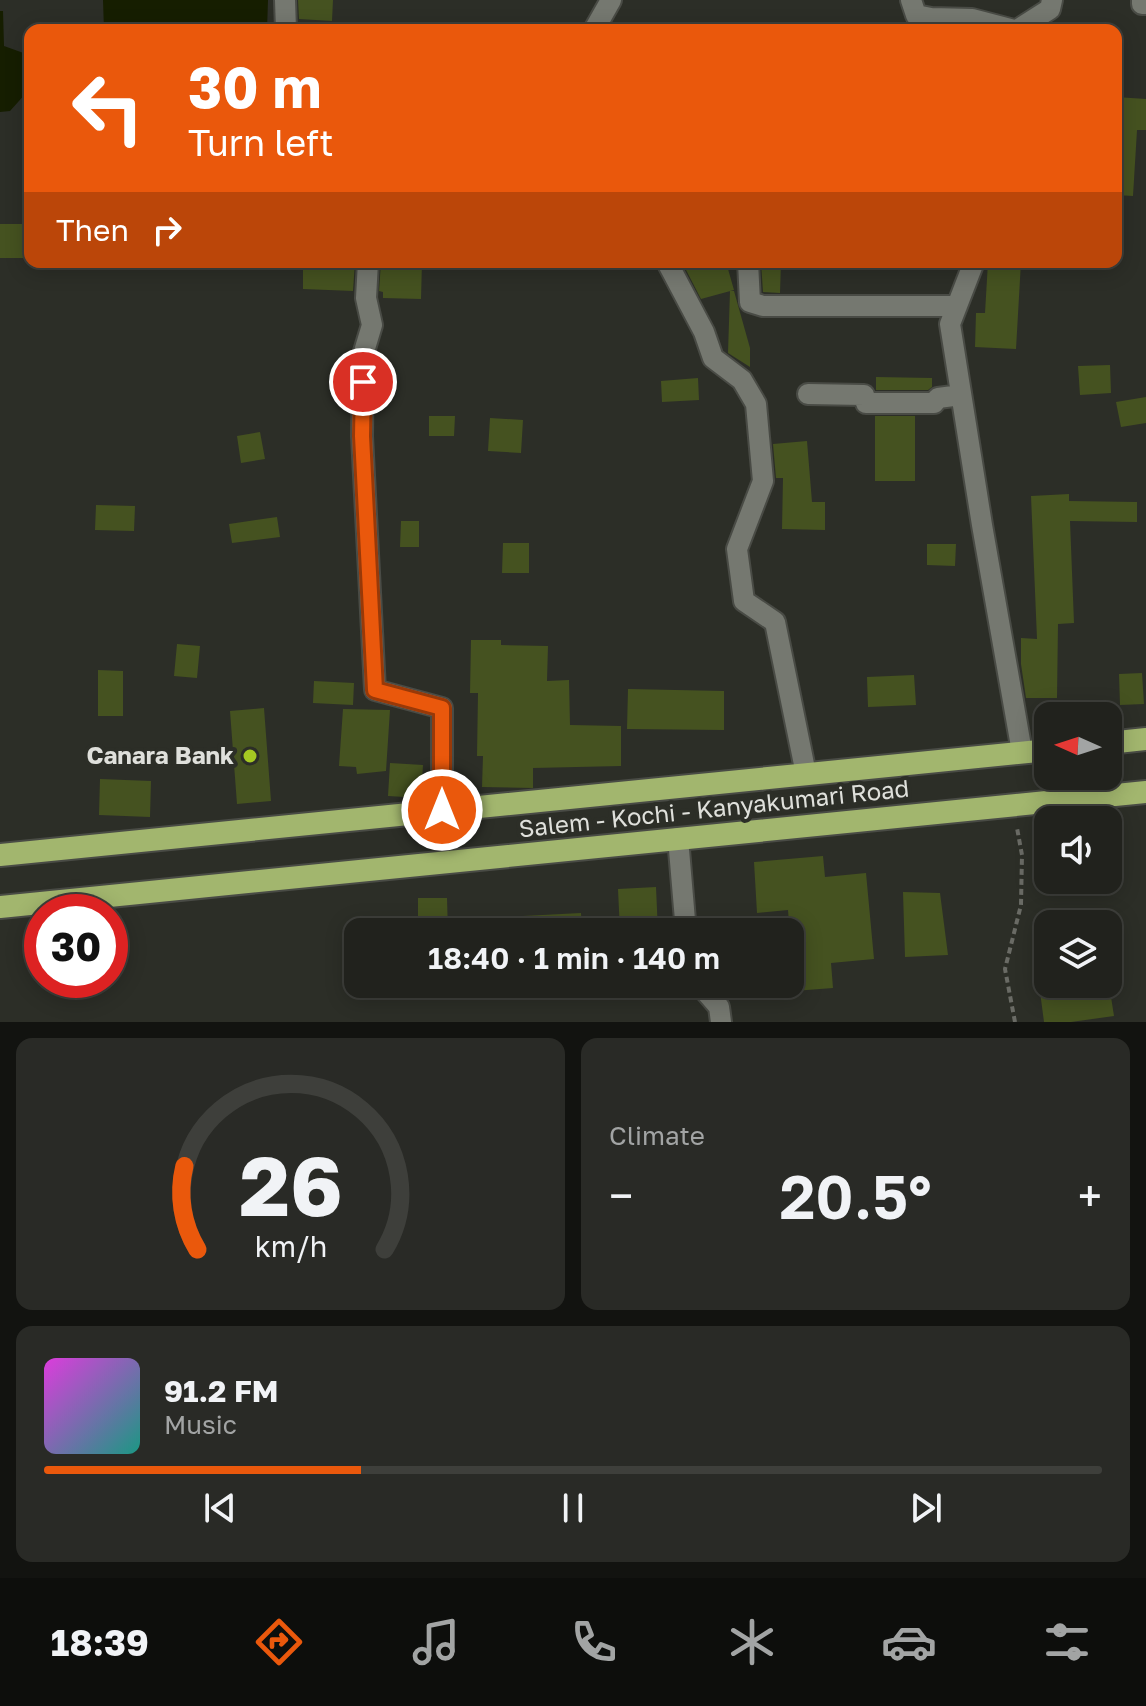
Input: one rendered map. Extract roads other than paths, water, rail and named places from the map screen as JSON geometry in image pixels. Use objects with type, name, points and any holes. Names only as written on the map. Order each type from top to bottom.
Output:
[{"type":"highway","points":[[1122,742],[1146,739]]},
{"type":"highway","name":"Salem - Kochi - Kanyakumari Road","points":[[0,855],[1034,751]]},
{"type":"highway","name":"Salem - Kochi - Kanyakumari Road","points":[[0,907],[1146,792]]},
{"type":"street","points":[[285,0],[286,24]]},
{"type":"street","points":[[597,24],[611,0]]},
{"type":"street","points":[[911,0],[916,15],[972,19],[992,24]]},
{"type":"street","points":[[1025,24],[1050,9],[1052,0]]},
{"type":"street","points":[[1142,0],[1142,4],[1146,4]]},
{"type":"street","points":[[368,268],[366,298],[372,325],[363,355],[362,436],[375,690],[442,708],[442,810]]},
{"type":"street","points":[[670,268],[704,332],[713,358],[742,380],[756,404],[763,481],[737,549],[742,588],[744,601],[775,622],[806,774]]},
{"type":"street","points":[[748,268],[750,302],[763,306],[957,306]]},
{"type":"street","points":[[972,268],[950,324],[1022,752]]},
{"type":"street","points":[[808,394],[864,395],[866,403],[934,403],[938,398],[961,395]]},
{"type":"street","points":[[678,838],[685,918]]},
{"type":"street","points":[[711,998],[719,1007],[721,1022]]},
{"type":"place","name":"Canara Bank","points":[[250,756]]}]
